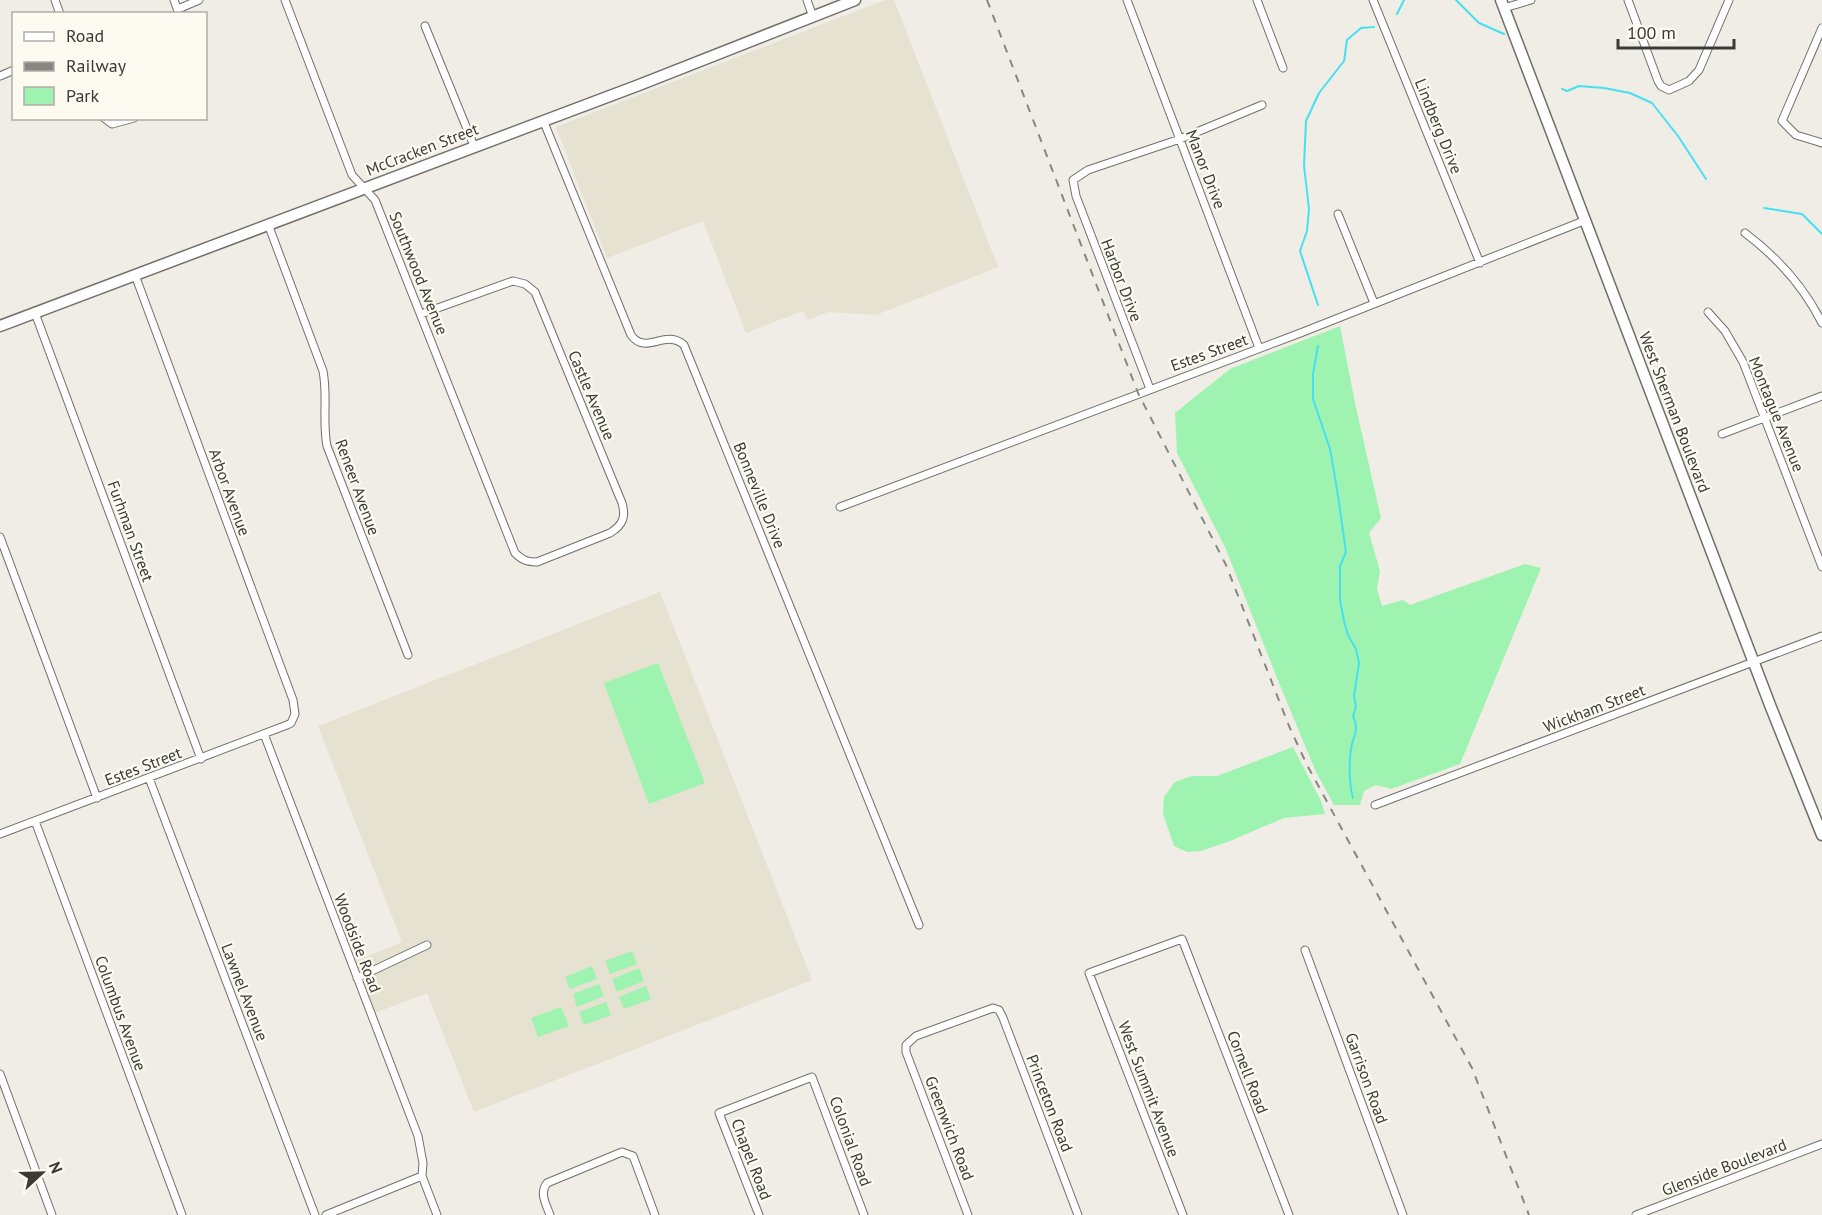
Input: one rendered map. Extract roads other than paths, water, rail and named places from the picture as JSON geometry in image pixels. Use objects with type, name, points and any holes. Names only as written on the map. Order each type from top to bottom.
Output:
[{"type":"street","points":[[174,0],[178,11],[199,0]]},
{"type":"street","name":"Southwood Avenue","points":[[285,0],[352,175],[375,200],[515,553],[521,560]]},
{"type":"street","points":[[807,0],[813,17]]},
{"type":"street","name":"McCracken Street","points":[[0,326],[855,0]]},
{"type":"street","name":"Manor Drive","points":[[1127,0],[1259,348]]},
{"type":"street","points":[[1257,0],[1283,68]]},
{"type":"street","name":"Lindberg Drive","points":[[1373,0],[1480,263]]},
{"type":"street","points":[[1503,4],[1531,0]]},
{"type":"street","points":[[1628,0],[1661,86],[1669,90],[1689,81],[1699,70],[1729,0]]},
{"type":"street","name":"West Sherman Boulevard","points":[[1503,4],[1822,834]]},
{"type":"street","points":[[425,26],[474,146]]},
{"type":"street","points":[[1822,28],[1820,38],[1782,121],[1796,135],[1822,143]]},
{"type":"street","points":[[1180,139],[1262,105]]},
{"type":"street","points":[[107,120],[112,124],[127,120]]},
{"type":"street","name":"Bonneville Drive","points":[[543,120],[631,335],[636,342],[643,344],[670,338],[684,345],[919,925]]},
{"type":"street","name":"Harbor Drive","points":[[1149,389],[1076,196],[1073,180],[1088,170],[1180,139]]},
{"type":"street","points":[[1338,214],[1374,303]]},
{"type":"street","name":"Estes Street","points":[[840,507],[1480,263],[1586,220]]},
{"type":"street","name":"Reneer Avenue","points":[[268,224],[323,371],[326,397],[323,421],[327,446],[408,655]]},
{"type":"street","points":[[1745,233],[1767,250],[1786,271],[1810,301],[1822,323]]},
{"type":"street","name":"Arbor Avenue","points":[[135,275],[293,700],[294,719]]},
{"type":"street","name":"Castle Avenue","points":[[420,314],[513,281],[525,284],[535,292],[622,503],[623,522],[610,533],[537,562],[521,560]]},
{"type":"street","name":"Montague Avenue","points":[[1708,312],[1725,332],[1743,362],[1822,567]]},
{"type":"street","name":"Furhman Street","points":[[35,313],[201,759]]},
{"type":"street","points":[[1722,434],[1822,396]]},
{"type":"street","points":[[0,537],[97,798]]},
{"type":"street","name":"Wickham Street","points":[[1375,805],[1822,636]]},
{"type":"street","name":"Estes Street","points":[[0,834],[201,759],[291,723],[294,719]]},
{"type":"street","name":"Woodside Road","points":[[264,734],[418,1136],[423,1163],[422,1176]]},
{"type":"street","name":"Lawnel Avenue","points":[[149,778],[315,1215]]},
{"type":"street","name":"Columbus Avenue","points":[[35,821],[182,1215]]},
{"type":"street","name":"Cornell Road","points":[[1089,973],[1182,939],[1289,1215]]},
{"type":"street","points":[[357,978],[427,945]]},
{"type":"street","name":"Garrison Road","points":[[1305,950],[1403,1215]]},
{"type":"street","name":"West Summit Avenue","points":[[1089,973],[1183,1215]]},
{"type":"street","name":"Princeton Road","points":[[906,1052],[906,1045],[911,1039],[990,1009],[999,1010],[1078,1215]]},
{"type":"street","name":"Greenwich Road","points":[[906,1052],[968,1215]]},
{"type":"street","points":[[0,1074],[51,1215]]},
{"type":"street","name":"Colonial Road","points":[[719,1113],[812,1077],[864,1215]]},
{"type":"street","name":"Chapel Road","points":[[719,1113],[759,1215]]},
{"type":"street","name":"Glenside Boulevard","points":[[1636,1215],[1822,1143]]},
{"type":"street","points":[[550,1215],[543,1189],[547,1183],[622,1152],[633,1156],[655,1215]]},
{"type":"street","points":[[326,1215],[422,1176],[437,1215]]},
{"type":"waterway","points":[[1397,14],[1404,0]]},
{"type":"waterway","points":[[1456,0],[1479,23],[1504,34]]},
{"type":"waterway","points":[[1318,305],[1300,251],[1307,231],[1309,209],[1304,166],[1306,121],[1319,93],[1344,61],[1347,40],[1361,28],[1374,27]]},
{"type":"waterway","points":[[1562,89],[1567,91],[1579,86],[1604,88],[1630,93],[1652,103],[1678,136],[1706,179]]},
{"type":"waterway","points":[[1764,208],[1802,214],[1822,234]]},
{"type":"waterway","points":[[1318,346],[1313,374],[1313,399],[1330,449],[1337,489],[1346,552],[1340,566],[1340,600],[1348,635],[1356,649],[1359,663],[1354,696],[1356,706],[1353,716],[1356,729],[1350,760],[1353,798]]},
{"type":"railway","points":[[987,0],[1138,393],[1226,565],[1289,726],[1307,765],[1472,1068],[1529,1215]]}]
